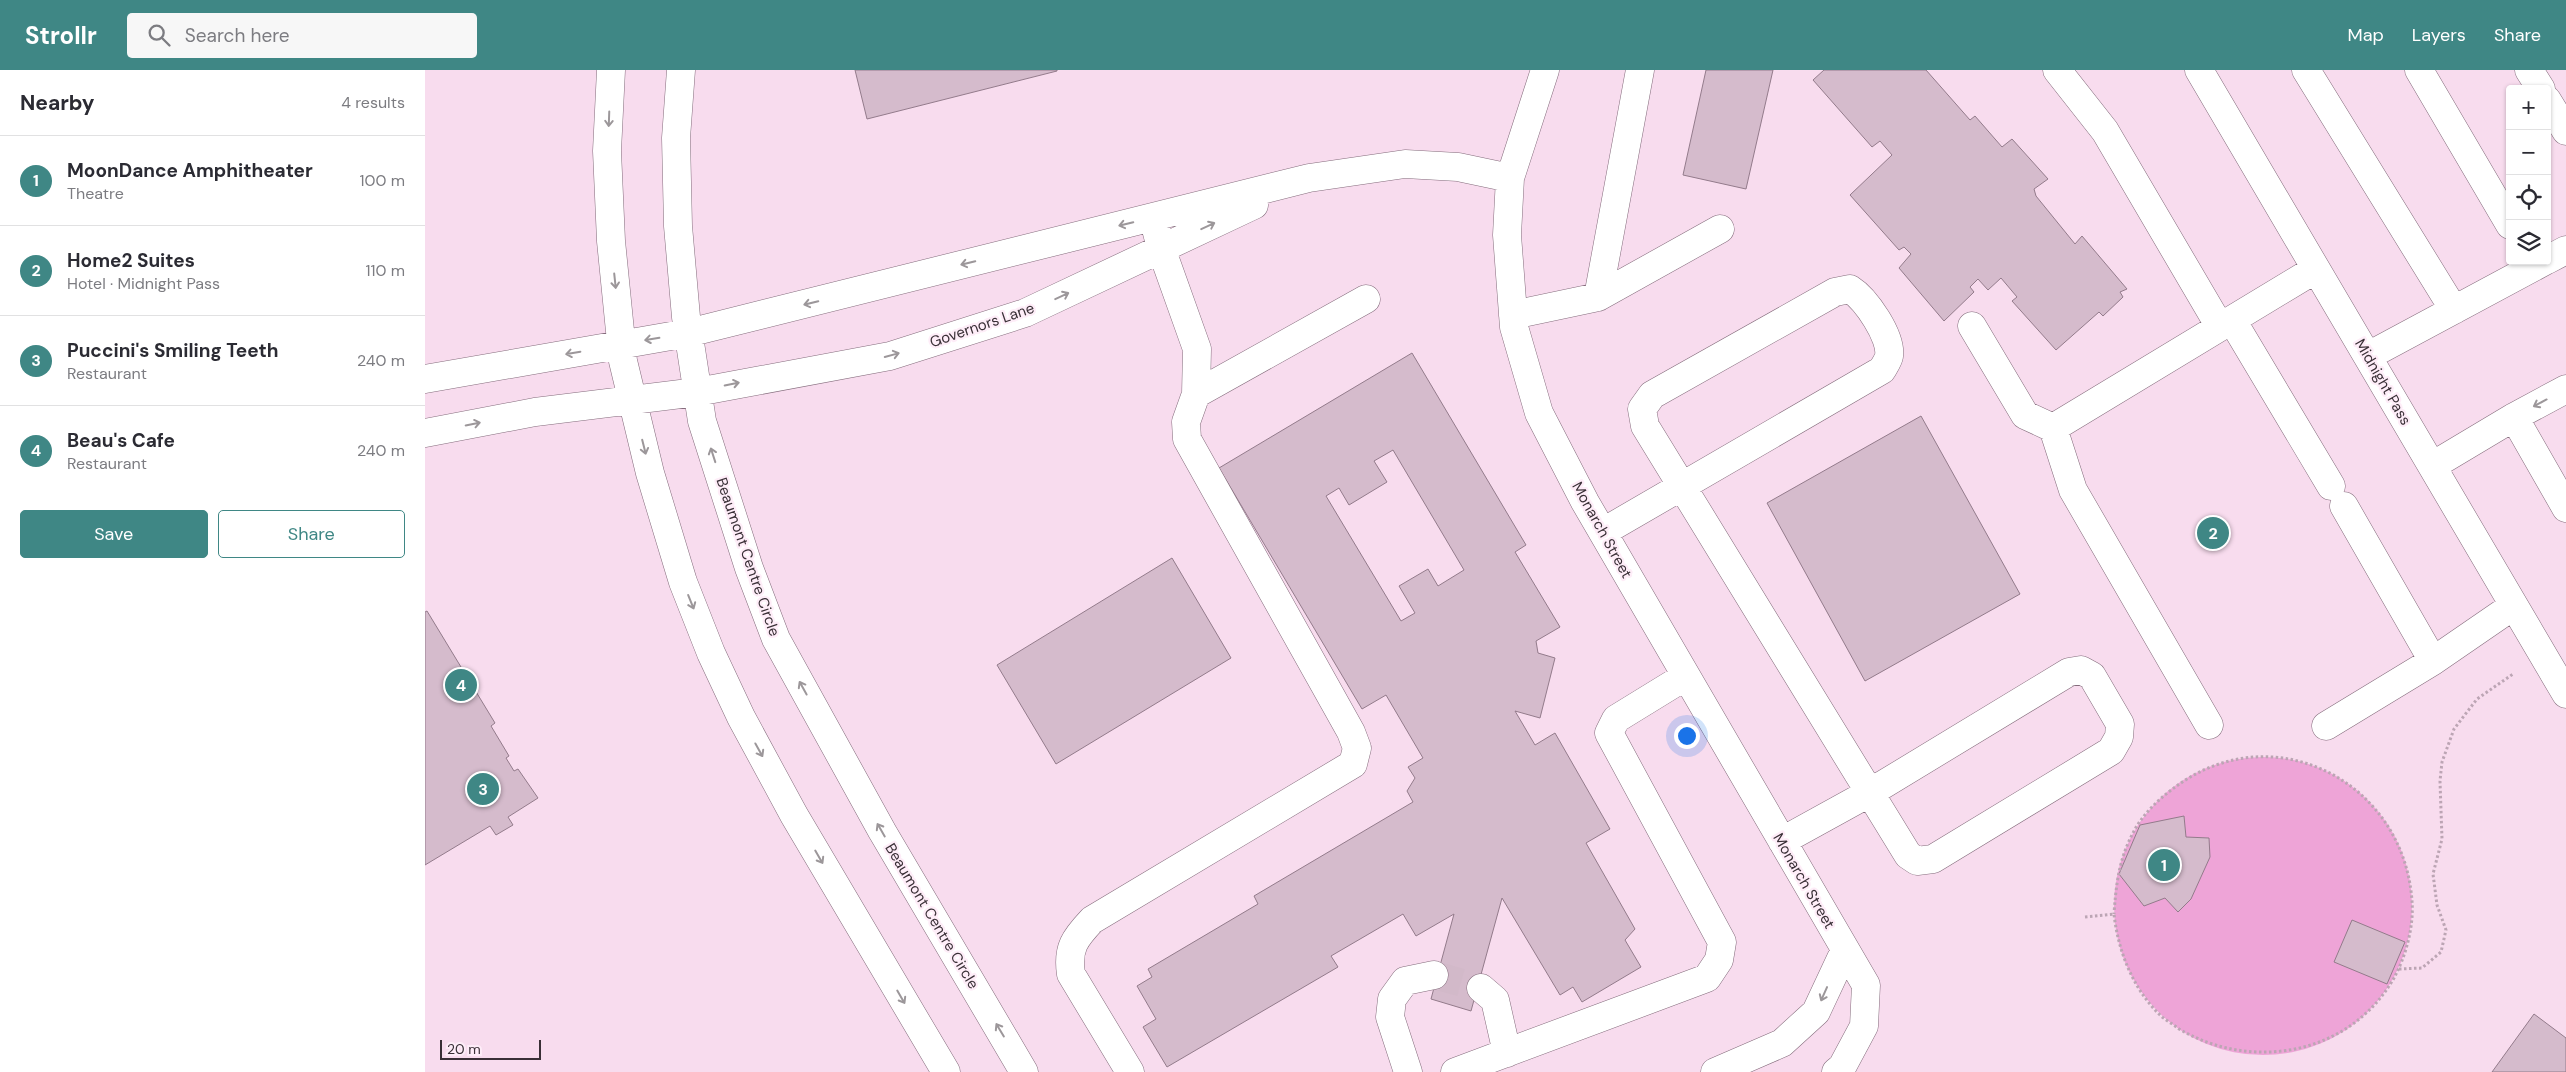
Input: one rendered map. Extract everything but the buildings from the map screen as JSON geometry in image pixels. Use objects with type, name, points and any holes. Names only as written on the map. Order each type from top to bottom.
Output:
[{"type":"street","points":[[611,70],[607,151],[611,241],[621,344],[632,400],[650,473],[683,582],[711,652],[741,717],[794,814],[946,1072]]},
{"type":"street","name":"Beaumont Centre Circle","points":[[681,70],[676,138],[678,226],[688,333],[702,421],[749,568],[776,639],[882,831],[1025,1072]]},
{"type":"street","name":"Monarch Street","points":[[1545,70],[1510,178],[1507,235],[1514,327],[1539,413],[1603,532],[1866,985],[1864,1026],[1842,1067],[1836,1072]]},
{"type":"street","points":[[1598,297],[1641,70]]},
{"type":"street","points":[[2057,70],[2105,130],[2226,324],[2338,496],[2433,661]]},
{"type":"street","name":"Midnight Pass","points":[[2199,70],[2566,694]]},
{"type":"street","points":[[2306,70],[2454,310]]},
{"type":"street","points":[[2419,70],[2507,220]]},
{"type":"street","points":[[2529,70],[2538,85]]},
{"type":"street","points":[[2551,107],[2566,131]]},
{"type":"street","name":"Governors Lane","points":[[425,380],[688,333],[1309,178],[1405,164],[1458,168],[1510,178]]},
{"type":"street","name":"Governors Lane","points":[[425,433],[535,412],[697,392],[890,356],[1025,312],[1309,178]]},
{"type":"street","points":[[1130,1072],[1071,974],[1068,958],[1075,938],[1092,920],[1353,764],[1357,748],[1351,732],[1187,439],[1185,422],[1196,394],[1197,349],[1161,248],[1153,217]]},
{"type":"street","points":[[1513,315],[1598,297],[1720,229]]},
{"type":"street","points":[[2551,257],[2566,250]]},
{"type":"street","points":[[2368,356],[2534,265]]},
{"type":"street","points":[[2053,428],[2316,269]]},
{"type":"street","points":[[1603,532],[1681,486],[1882,370],[1889,357],[1888,340],[1862,296],[1851,289],[1835,292],[1653,395],[1642,409],[1645,426],[1681,486],[1871,792],[1908,856],[1917,861],[1933,859],[2111,752],[2119,737],[2120,724],[2093,676],[2081,670],[2069,672],[1871,792],[1782,841]]},
{"type":"street","points":[[1196,394],[1366,300]]},
{"type":"street","points":[[1971,326],[2025,415],[2053,428],[2073,490],[2209,725]]},
{"type":"street","points":[[2432,466],[2514,417],[2566,389]]},
{"type":"street","points":[[2514,417],[2566,508]]},
{"type":"street","points":[[2326,726],[2433,661],[2513,606]]},
{"type":"street","points":[[1455,1072],[1483,1067],[1507,1053],[1707,978],[1719,960],[1722,942],[1609,732],[1615,718],[1686,676]]},
{"type":"street","points":[[1715,1072],[1781,1043],[1816,1012],[1845,950]]},
{"type":"street","points":[[1408,1072],[1390,1017],[1392,999],[1405,981],[1434,975]]},
{"type":"street","points":[[1481,988],[1495,1000],[1507,1053]]},
{"type":"path","points":[[2399,969],[2422,968],[2441,952],[2446,930],[2437,905],[2433,874],[2442,839],[2439,781],[2442,762],[2451,738],[2477,699],[2513,674]]},
{"type":"path","points":[[2279,757],[2321,768],[2358,790],[2387,821],[2405,860],[2413,902],[2408,946],[2399,969],[2386,992],[2367,1014],[2330,1041],[2287,1055],[2241,1055],[2198,1042],[2160,1016],[2133,980],[2116,937],[2114,914],[2118,871],[2134,831],[2160,798],[2195,773],[2236,759],[2279,757]]},
{"type":"path","points":[[2085,917],[2114,914]]},
{"type":"shaded area","points":[[2263,757],[2292,760],[2320,768],[2346,782],[2378,811],[2401,849],[2409,877],[2412,906],[2409,935],[2401,963],[2387,989],[2358,1021],[2320,1044],[2292,1052],[2263,1055],[2234,1052],[2206,1044],[2180,1030],[2148,1001],[2125,963],[2117,935],[2114,906],[2117,877],[2125,849],[2139,823],[2168,791],[2206,768],[2234,760]]},
{"type":"tunnel","points":[[1434,975],[1481,988]]},
{"type":"place","name":"Home2 Suites","points":[[2213,533]]},
{"type":"place","name":"Beau's Cafe","points":[[461,685]]},
{"type":"place","name":"Puccini's Smiling Teeth","points":[[483,789]]},
{"type":"place","name":"MoonDance Amphitheater","points":[[2164,865]]}]
